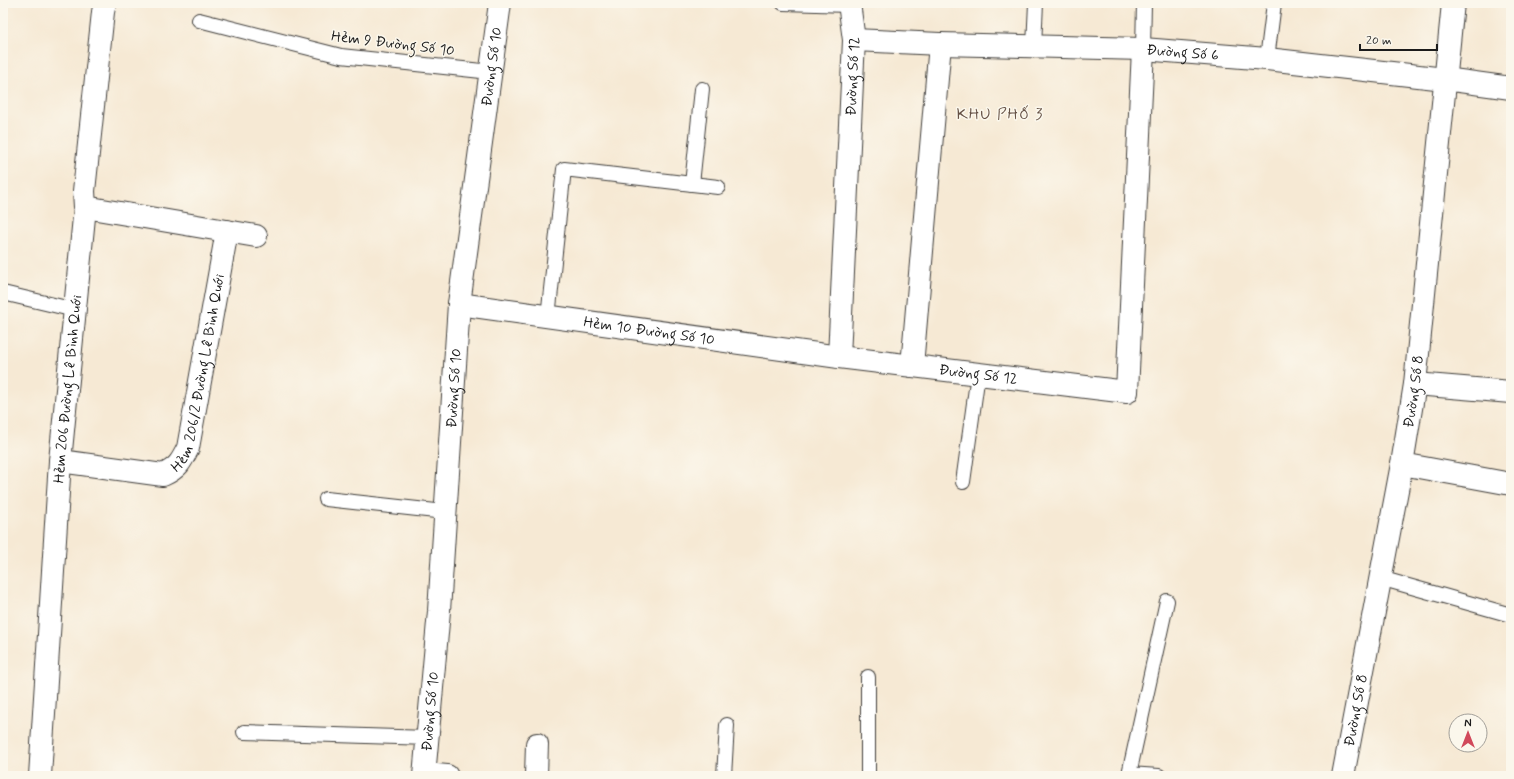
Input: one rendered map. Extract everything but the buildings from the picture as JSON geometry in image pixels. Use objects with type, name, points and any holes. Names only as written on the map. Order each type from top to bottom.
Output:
[{"type":"street","name":"Hẻm 206 Đường Lê Bình Quới","points":[[40,776],[60,461],[85,207],[84,191],[102,12],[105,3]]},
{"type":"street","name":"Đường Số 10","points":[[425,775],[439,611],[459,304],[500,3]]},
{"type":"street","name":"Đường Số 8","points":[[1343,776],[1402,464],[1415,384],[1453,3]]},
{"type":"street","name":"Đường Số 12","points":[[849,4],[854,40],[839,357],[1127,392],[1143,49]]},
{"type":"street","name":"Đường Số 6","points":[[854,40],[940,44],[1143,49],[1267,59],[1511,88]]},
{"type":"street","points":[[912,366],[940,44]]},
{"type":"street","points":[[85,207],[256,236]]},
{"type":"street","name":"Hẻm 206/2 Đường Lê Bình Quới","points":[[60,461],[163,475],[171,472],[179,466],[188,448],[227,231]]},
{"type":"street","name":"Hẻm 10 Đường Số 10","points":[[459,304],[839,357]]},
{"type":"street","points":[[1415,384],[1511,392]]},
{"type":"street","points":[[1402,464],[1511,484]]},
{"type":"street","points":[[536,744],[536,776]]},
{"type":"street","points":[[425,775],[447,776]]},
{"type":"lane","points":[[782,3],[849,4]]},
{"type":"lane","points":[[1034,46],[1036,3]]},
{"type":"lane","points":[[1143,49],[1144,3]]},
{"type":"lane","points":[[1267,59],[1274,3]]},
{"type":"lane","name":"Hẻm 9 Đường Số 10","points":[[199,20],[341,56],[491,72]]},
{"type":"lane","points":[[692,184],[702,89]]},
{"type":"lane","points":[[548,317],[564,169],[718,187]]},
{"type":"lane","points":[[3,293],[75,310]]},
{"type":"lane","points":[[963,482],[978,374]]},
{"type":"lane","points":[[326,499],[445,512]]},
{"type":"lane","points":[[1380,578],[1511,615]]},
{"type":"lane","points":[[1159,776],[1129,774],[1167,601]]},
{"type":"lane","points":[[868,677],[868,776]]},
{"type":"lane","points":[[724,776],[727,725]]},
{"type":"lane","points":[[244,732],[428,738]]},
{"type":"district","name":"KHU PHỐ 3","points":[[1000,113]]}]
